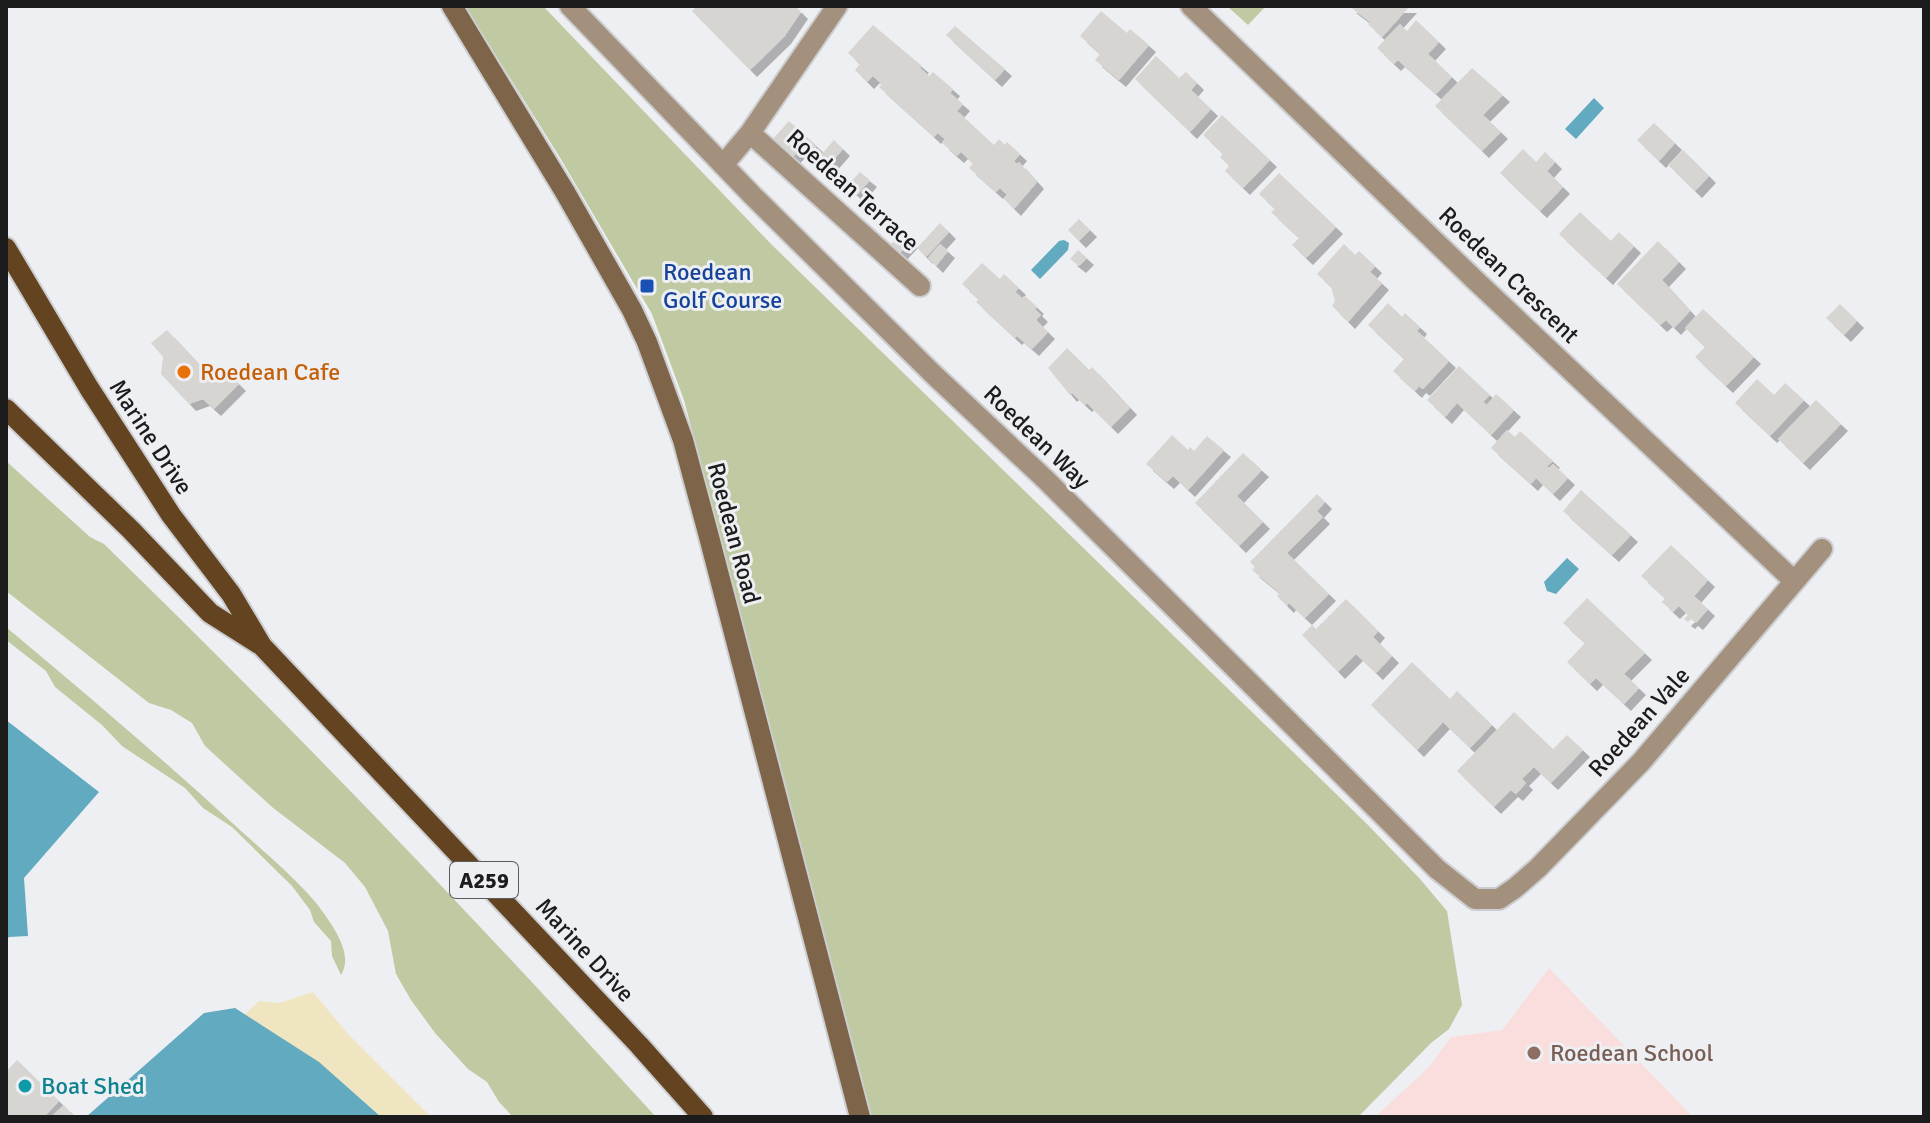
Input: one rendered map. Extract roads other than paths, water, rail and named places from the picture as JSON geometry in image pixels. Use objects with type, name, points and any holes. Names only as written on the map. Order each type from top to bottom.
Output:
[{"type":"main road","name":"Roedean Road","points":[[452,6],[632,310],[683,440],[860,1117]]},
{"type":"main road","name":"Marine Drive","points":[[6,248],[154,490],[231,594],[262,646],[639,1045],[703,1117]]},
{"type":"main road","name":"Marine Drive","points":[[6,409],[131,530],[210,613],[262,646]]},
{"type":"street","name":"Roedean Way","points":[[570,6],[723,165],[933,374],[1046,480],[1437,869],[1475,899]]},
{"type":"street","points":[[723,165],[750,133],[837,6]]},
{"type":"street","name":"Roedean Crescent","points":[[1191,6],[1793,580]]},
{"type":"street","name":"Roedean Terrace","points":[[750,133],[920,286]]},
{"type":"street","name":"Roedean Vale","points":[[1475,899],[1499,899],[1538,868],[1641,762],[1822,549]]},
{"type":"water","points":[[1594,98],[1604,108],[1576,139],[1565,129]]},
{"type":"water","points":[[1059,241],[1069,243],[1068,250],[1040,279],[1031,270]]},
{"type":"water","points":[[1567,558],[1579,569],[1556,594],[1547,591],[1544,582]]},
{"type":"water","points":[[6,720],[99,792],[24,878],[28,936],[9,937],[6,940]]},
{"type":"water","points":[[235,1008],[319,1062],[381,1117],[86,1117],[204,1013]]},
{"type":"place","name":"Roedean Golf Course","points":[[647,286]]},
{"type":"place","name":"Roedean Cafe","points":[[184,372]]},
{"type":"place","name":"Roedean School","points":[[1534,1053]]},
{"type":"place","name":"Boat Shed","points":[[25,1086]]}]
